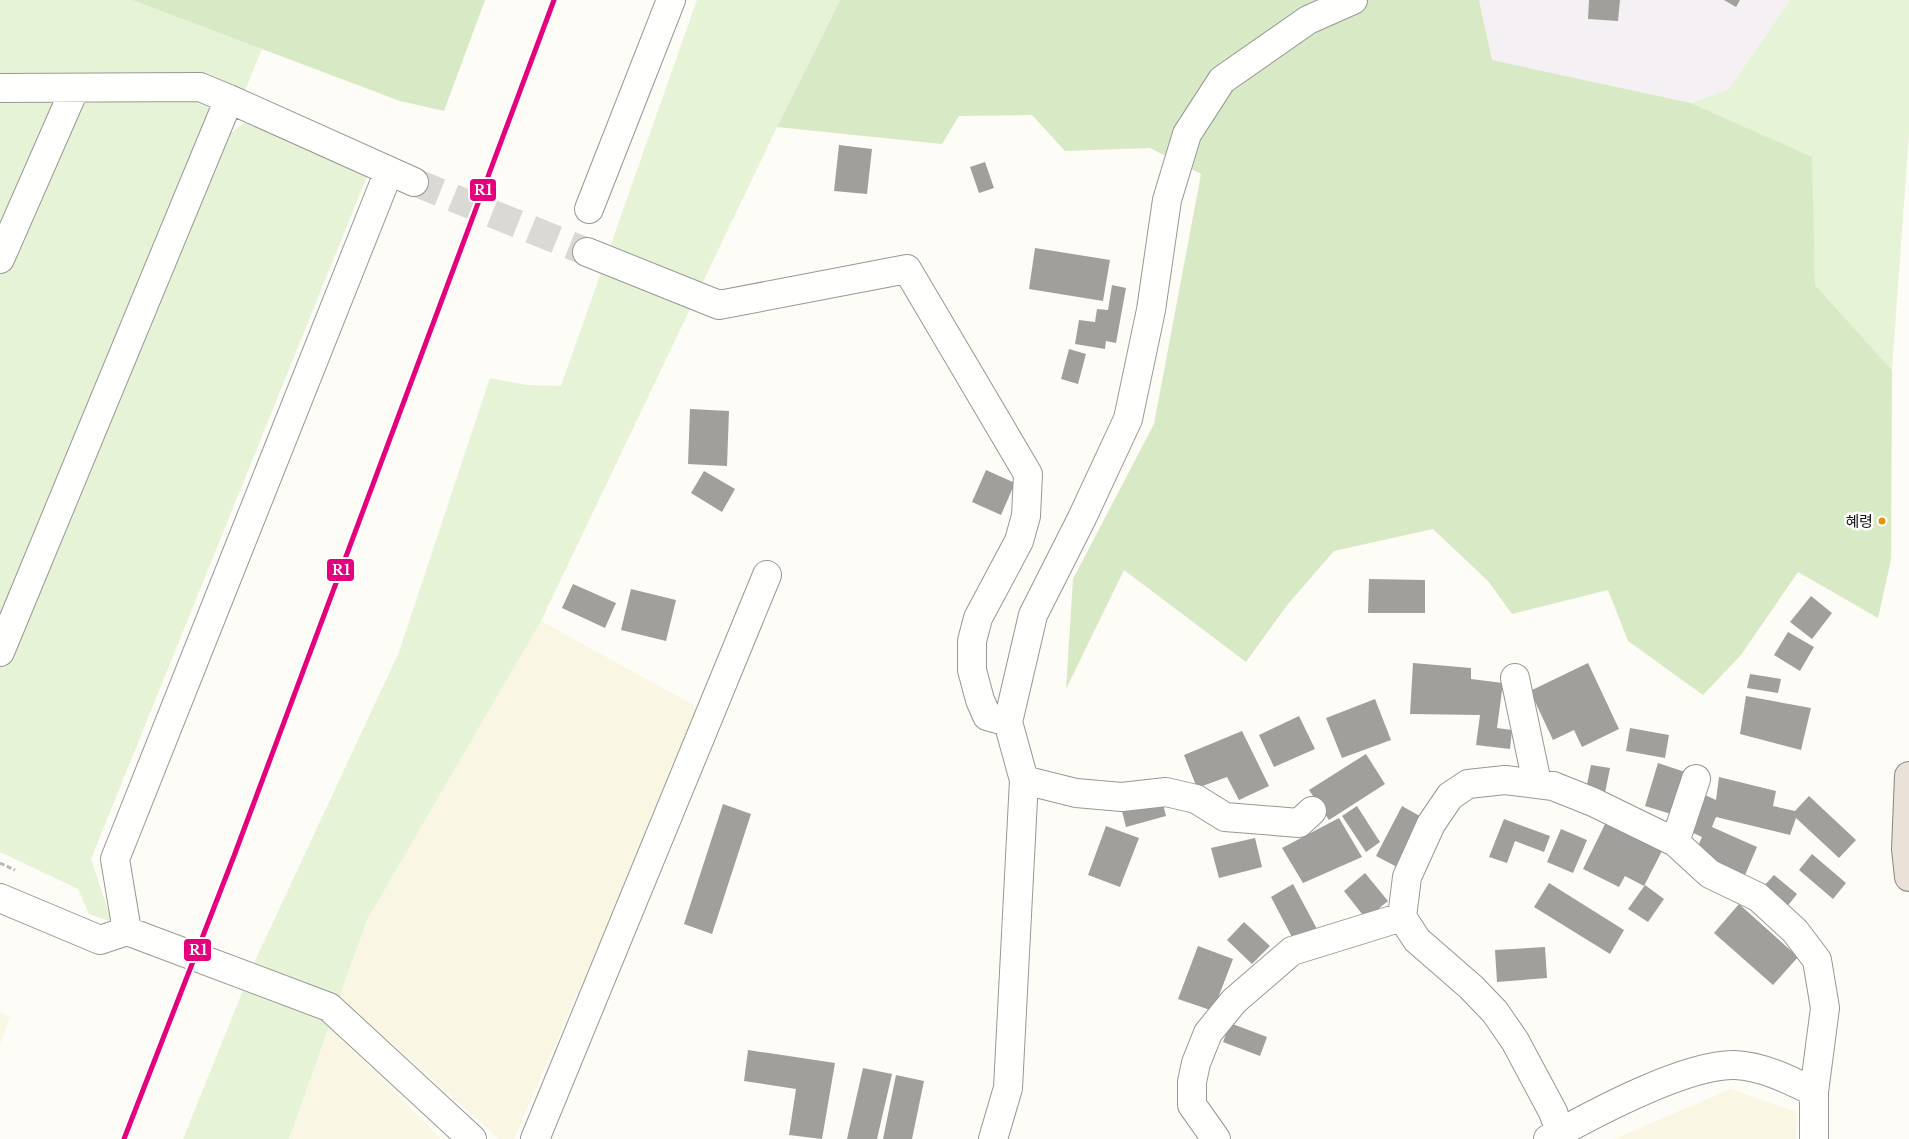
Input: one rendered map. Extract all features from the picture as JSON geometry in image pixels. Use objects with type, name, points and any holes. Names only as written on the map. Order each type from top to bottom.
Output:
[{"type":"highway","points":[[1909,776],[1906,849],[1909,877]]},
{"type":"street","points":[[589,209],[670,0]]},
{"type":"street","points":[[993,1139],[1008,1088],[1024,780],[1008,722],[1033,615],[1082,518],[1128,419],[1151,310],[1167,200],[1187,134],[1222,80],[1308,20],[1353,0]]},
{"type":"street","points":[[0,88],[200,88],[229,99],[414,182]]},
{"type":"street","points":[[0,259],[75,88]]},
{"type":"street","points":[[0,652],[229,99]]},
{"type":"street","points":[[127,931],[115,859],[389,171]]},
{"type":"street","points":[[587,252],[719,305],[907,268],[1028,474],[1026,516],[1020,541],[978,618],[972,641],[972,670],[980,700],[987,716],[1008,722]]},
{"type":"street","points":[[535,1139],[767,575]]},
{"type":"street","points":[[1515,678],[1537,783]]},
{"type":"street","points":[[1675,842],[1696,779]]},
{"type":"street","points":[[1024,780],[1076,793],[1122,797],[1166,792],[1196,799],[1225,817],[1299,823],[1312,811]]},
{"type":"street","points":[[1814,1092],[1782,1076],[1737,1065],[1709,1066],[1651,1087],[1554,1136],[1553,1112],[1515,1041],[1495,1012],[1451,968],[1417,940],[1402,917],[1407,877],[1431,824],[1450,796],[1468,784],[1505,780],[1552,786],[1594,802],[1675,842],[1710,874],[1758,897],[1795,931],[1817,960],[1825,1008],[1814,1092],[1814,1139]]},
{"type":"street","points":[[0,898],[100,940],[127,931],[329,1007],[472,1139]]},
{"type":"street","points":[[1216,1139],[1192,1105],[1192,1082],[1196,1063],[1208,1033],[1254,982],[1292,951],[1402,917]]},
{"type":"shaded area","points":[[1479,0],[1790,0],[1729,89],[1691,103],[1492,60]]},
{"type":"shaded area","points":[[541,621],[701,709],[514,1139],[499,1139],[340,997],[367,920]]},
{"type":"shaded area","points":[[0,1012],[10,1017],[0,1044]]},
{"type":"shaded area","points":[[329,1027],[441,1139],[289,1139]]},
{"type":"shaded area","points":[[1730,1089],[1797,1112],[1796,1139],[1614,1139]]},
{"type":"green space","points":[[0,0],[132,0],[262,49],[226,137],[245,122],[368,174],[91,859],[112,922],[89,914],[78,889],[0,852]]},
{"type":"green space","points":[[132,0],[485,0],[444,111],[400,101]]},
{"type":"green space","points":[[697,0],[840,0],[777,127],[541,621],[367,920],[289,1139],[183,1139],[254,963],[399,652],[490,378],[526,385],[561,386]]},
{"type":"green space","points":[[840,0],[1479,0],[1492,60],[1691,103],[1812,157],[1815,285],[1892,370],[1891,560],[1878,618],[1798,572],[1741,655],[1703,695],[1628,641],[1608,590],[1512,614],[1488,581],[1433,529],[1334,551],[1288,604],[1246,662],[1124,570],[1066,689],[1073,579],[1154,424],[1201,174],[1150,148],[1065,151],[1032,115],[959,116],[942,144],[777,127]]},
{"type":"green space","points":[[1790,0],[1909,0],[1909,133],[1892,370],[1815,285],[1811,157],[1691,103],[1729,89]]},
{"type":"building","points":[[1589,0],[1620,0],[1618,21],[1588,19]]},
{"type":"building","points":[[1724,0],[1740,0],[1736,7]]},
{"type":"building","points":[[839,145],[872,149],[867,194],[834,191]]},
{"type":"building","points":[[985,162],[994,188],[979,193],[970,167]]},
{"type":"building","points":[[1035,248],[1110,260],[1103,301],[1029,289]]},
{"type":"building","points":[[1112,285],[1126,288],[1116,343],[1106,341],[1105,349],[1075,344],[1079,320],[1095,322],[1097,309],[1108,310]]},
{"type":"building","points":[[1069,349],[1086,354],[1078,384],[1061,379]]},
{"type":"building","points":[[690,409],[729,411],[727,466],[688,464]]},
{"type":"building","points":[[986,470],[1015,483],[1001,515],[972,502]]},
{"type":"building","points":[[704,471],[735,489],[722,512],[691,493]]},
{"type":"building","points":[[1369,579],[1425,580],[1425,613],[1368,613]]},
{"type":"building","points":[[573,584],[616,603],[605,628],[562,608]]},
{"type":"building","points":[[631,589],[676,600],[666,641],[621,630]]},
{"type":"building","points":[[1811,596],[1832,613],[1812,639],[1790,622]]},
{"type":"building","points":[[1788,632],[1814,647],[1800,671],[1774,655]]},
{"type":"building","points":[[1413,663],[1471,668],[1471,679],[1503,683],[1497,728],[1512,730],[1510,749],[1476,745],[1480,715],[1410,714]]},
{"type":"building","points":[[1588,663],[1619,729],[1582,747],[1574,730],[1553,740],[1530,691]]},
{"type":"building","points":[[1750,674],[1781,679],[1778,693],[1747,688]]},
{"type":"building","points":[[1746,696],[1811,708],[1801,750],[1740,734]]},
{"type":"building","points":[[1375,699],[1391,740],[1342,758],[1326,718]]},
{"type":"building","points":[[1299,716],[1315,749],[1274,767],[1259,735]]},
{"type":"building","points":[[1630,728],[1669,735],[1665,758],[1626,751]]},
{"type":"building","points":[[1242,731],[1269,786],[1239,800],[1227,777],[1197,788],[1184,755]]},
{"type":"building","points":[[1366,754],[1385,784],[1329,820],[1309,790]]},
{"type":"building","points":[[1658,763],[1685,772],[1671,814],[1645,806]]},
{"type":"building","points":[[1591,765],[1610,768],[1605,793],[1586,789]]},
{"type":"building","points":[[1719,777],[1776,791],[1773,806],[1795,811],[1809,796],[1856,840],[1839,858],[1796,818],[1790,835],[1716,817],[1712,827],[1757,847],[1745,875],[1695,853],[1702,837],[1689,831],[1705,795],[1716,800]]},
{"type":"building","points":[[1162,800],[1166,816],[1126,827],[1122,811]]},
{"type":"building","points":[[723,804],[751,814],[712,934],[684,924]]},
{"type":"building","points":[[1357,806],[1380,842],[1366,852],[1342,816]]},
{"type":"building","points":[[1402,806],[1425,819],[1399,868],[1376,856]]},
{"type":"building","points":[[1339,818],[1362,857],[1303,883],[1282,848]]},
{"type":"building","points":[[1504,819],[1550,836],[1544,852],[1515,841],[1507,863],[1489,857]]},
{"type":"building","points":[[1606,822],[1662,851],[1644,886],[1625,876],[1619,887],[1583,869]]},
{"type":"building","points":[[1106,826],[1139,838],[1120,887],[1088,875]]},
{"type":"building","points":[[1561,829],[1587,840],[1573,873],[1547,862]]},
{"type":"building","points":[[1255,838],[1262,867],[1219,878],[1211,848]]},
{"type":"building","points":[[1812,854],[1846,883],[1833,899],[1799,870]]},
{"type":"building","points":[[1365,873],[1388,901],[1366,919],[1344,891]]},
{"type":"building","points":[[1774,875],[1797,894],[1786,908],[1762,888]]},
{"type":"building","points":[[1549,883],[1624,930],[1610,954],[1534,907]]},
{"type":"building","points":[[1293,884],[1317,929],[1294,941],[1271,897]]},
{"type":"building","points":[[1645,885],[1664,899],[1648,922],[1628,909]]},
{"type":"building","points":[[1739,904],[1798,957],[1773,985],[1714,933]]},
{"type":"building","points":[[1244,922],[1270,946],[1252,964],[1227,940]]},
{"type":"building","points":[[1198,946],[1233,959],[1213,1011],[1178,999]]},
{"type":"building","points":[[1545,947],[1547,978],[1497,982],[1495,950]]},
{"type":"building","points":[[1230,1023],[1267,1037],[1260,1056],[1223,1042]]},
{"type":"building","points":[[748,1050],[835,1063],[822,1139],[789,1135],[796,1089],[744,1081]]},
{"type":"building","points":[[863,1068],[892,1074],[877,1139],[847,1139]]},
{"type":"building","points":[[896,1075],[924,1081],[912,1139],[883,1139]]},
{"type":"tunnel","points":[[414,182],[587,252]]},
{"type":"transit line","name":"R1","points":[[124,1139],[234,856],[554,0]]},
{"type":"place","name":"혜령","points":[[1882,521]]}]
